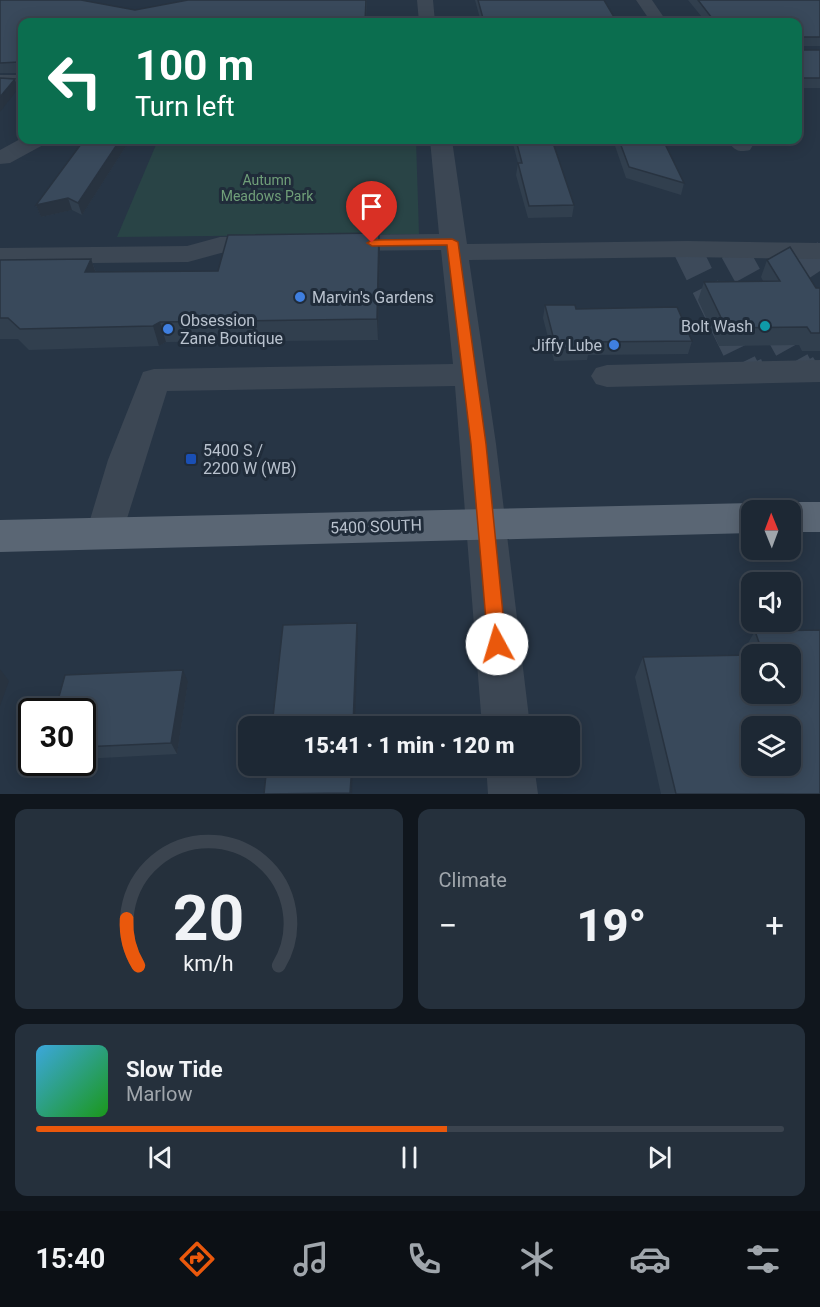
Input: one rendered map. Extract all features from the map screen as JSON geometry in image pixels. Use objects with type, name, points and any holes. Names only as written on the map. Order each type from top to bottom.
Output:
[{"type":"main road","points":[[801,517],[820,517]]},
{"type":"main road","name":"5400 SOUTH","points":[[0,536],[741,518]]},
{"type":"street","points":[[425,0],[427,18]]},
{"type":"street","points":[[644,0],[656,18]]},
{"type":"street","points":[[0,81],[18,81]]},
{"type":"street","points":[[2,158],[28,144]]},
{"type":"street","points":[[441,144],[470,375],[505,716]]},
{"type":"street","points":[[0,256],[188,254],[220,245],[306,244],[820,251]]},
{"type":"street","points":[[608,376],[820,371]]},
{"type":"street","points":[[105,533],[154,380],[470,375]]},
{"type":"street","points":[[511,776],[513,794]]},
{"type":"green space","name":"Autumn Meadows Park","points":[[156,144],[416,144],[419,234],[117,237]]},
{"type":"building","points":[[0,0],[81,0],[135,10],[188,0],[366,0],[365,18],[18,18],[18,62],[0,63]]},
{"type":"building","points":[[478,0],[604,0],[615,18],[483,18]]},
{"type":"building","points":[[698,0],[820,0],[820,37],[802,37],[802,18],[712,18]]},
{"type":"building","points":[[802,50],[820,50],[820,78],[802,78]]},
{"type":"building","points":[[0,78],[15,79],[0,97]]},
{"type":"building","points":[[81,144],[117,144],[78,203],[68,198],[36,205]]},
{"type":"building","points":[[517,144],[553,144],[574,205],[529,206],[518,163],[522,163]]},
{"type":"building","points":[[620,144],[665,144],[684,183],[629,167]]},
{"type":"building","points":[[379,233],[377,319],[160,322],[153,326],[20,329],[8,318],[0,318],[0,260],[91,259],[85,272],[218,271],[228,235]]},
{"type":"building","points":[[790,247],[816,288],[820,288],[820,333],[811,333],[807,327],[726,328],[704,282],[780,281],[767,260]]},
{"type":"building","points":[[545,305],[575,305],[576,309],[677,307],[692,341],[588,342],[590,347],[556,348]]},
{"type":"building","points":[[357,623],[353,716],[273,716],[283,625]]},
{"type":"building","points":[[820,630],[820,794],[676,794],[643,657],[741,655],[741,704],[801,704],[801,644],[760,644],[755,632]]},
{"type":"building","points":[[183,670],[171,743],[96,746],[96,698],[59,698],[65,675]]},
{"type":"building","points":[[266,776],[351,776],[350,793],[264,794]]},
{"type":"tunnel","points":[[687,249],[745,368]]},
{"type":"tunnel","points":[[806,250],[820,271]]},
{"type":"tunnel","points":[[734,251],[799,368]]},
{"type":"tunnel","points":[[745,366],[748,373]]},
{"type":"tunnel","points":[[798,366],[801,371]]},
{"type":"place","name":"Marvin's Gardens","points":[[300,297]]},
{"type":"place","name":"Bolt Wash","points":[[765,326]]},
{"type":"place","name":"Obsession Zane Boutique","points":[[168,329]]},
{"type":"place","name":"Jiffy Lube","points":[[614,345]]},
{"type":"place","name":"5400 S / 2200 W (WB)","points":[[191,459]]},
{"type":"route","points":[[372,243],[452,242],[478,444],[497,644]]}]
